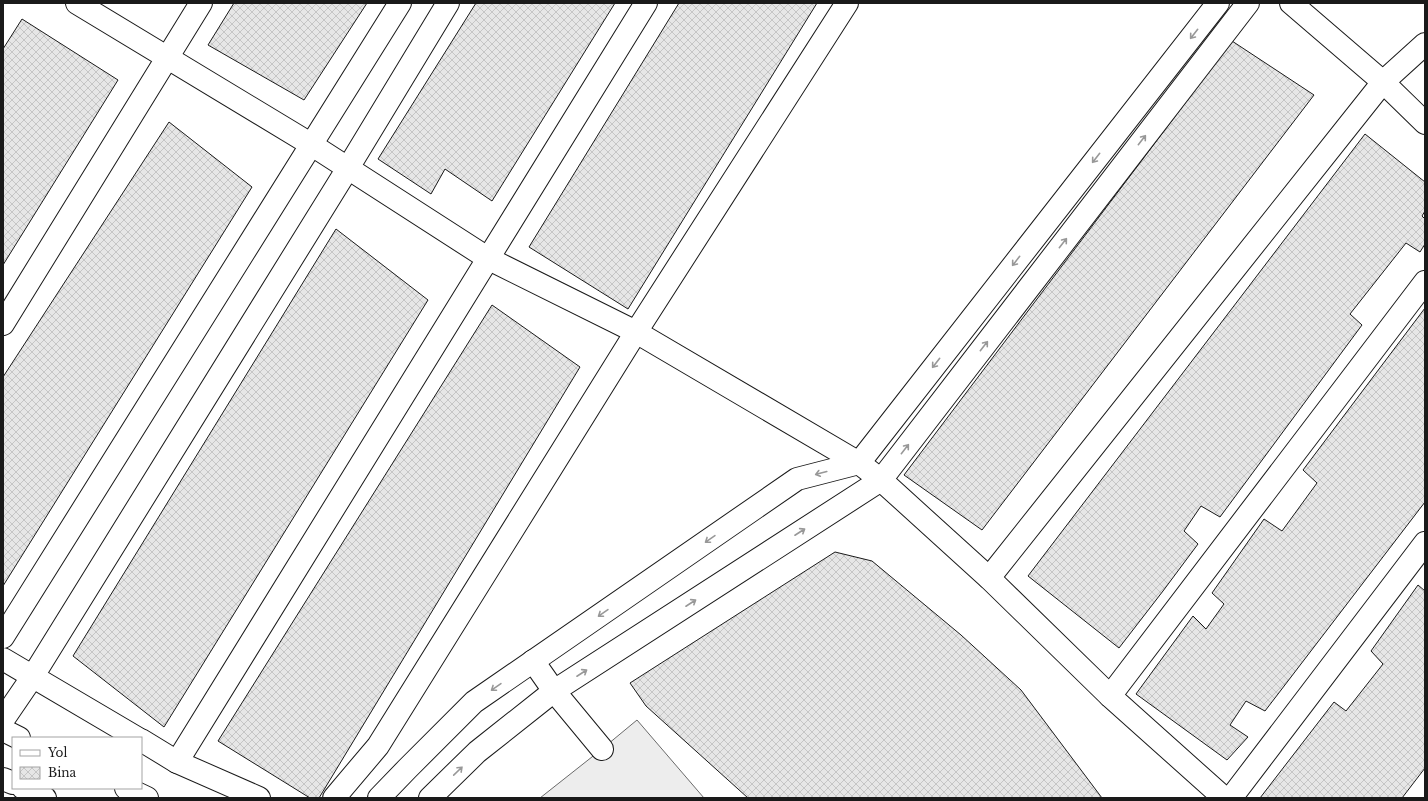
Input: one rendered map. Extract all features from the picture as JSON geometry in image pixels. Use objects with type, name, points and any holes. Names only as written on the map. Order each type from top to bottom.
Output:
[{"type":"street","points":[[77,3],[312,145],[489,259],[636,332],[859,463],[881,480],[989,578],[1110,696],[1224,798]]},
{"type":"street","points":[[3,324],[201,3]]},
{"type":"street","points":[[3,637],[400,3]]},
{"type":"street","points":[[3,720],[33,676],[348,168],[448,3]]},
{"type":"street","points":[[177,762],[646,3]]},
{"type":"street","points":[[334,798],[378,746],[636,332],[847,3]]},
{"type":"street","points":[[379,798],[474,702],[797,479],[859,463],[1218,3]]},
{"type":"street","points":[[430,798],[477,752],[554,691],[881,480],[1248,3]]},
{"type":"street","points":[[1291,3],[1383,82],[1425,123]]},
{"type":"street","points":[[989,578],[1383,82],[1425,44]]},
{"type":"street","points":[[1110,696],[1425,282]]},
{"type":"street","points":[[1231,798],[1425,543]]},
{"type":"street","points":[[3,659],[135,737]]},
{"type":"street","points":[[533,661],[554,691],[602,749]]},
{"type":"street","points":[[3,730],[17,737]]},
{"type":"street","points":[[142,741],[177,762],[259,798]]},
{"type":"street","points":[[25,789],[45,798]]},
{"type":"street","points":[[128,789],[147,798]]},
{"type":"shaded area","points":[[637,720],[704,798],[540,798],[602,749]]},
{"type":"building","points":[[234,3],[367,3],[304,100],[208,45]]},
{"type":"building","points":[[476,3],[615,3],[492,201],[445,169],[431,194],[378,159]]},
{"type":"building","points":[[679,3],[817,3],[628,309],[529,247]]},
{"type":"building","points":[[22,19],[118,80],[3,265],[3,49]]},
{"type":"building","points":[[1232,41],[1314,95],[982,530],[904,475]]},
{"type":"building","points":[[169,122],[252,187],[3,586],[3,377]]},
{"type":"building","points":[[1365,134],[1425,182],[1425,211],[1422,216],[1425,219],[1425,244],[1420,252],[1406,243],[1350,314],[1362,325],[1220,517],[1201,506],[1184,531],[1198,544],[1119,648],[1028,576]]},
{"type":"building","points":[[336,229],[428,300],[164,727],[73,656]]},
{"type":"building","points":[[492,305],[580,367],[319,798],[310,798],[218,741]]},
{"type":"building","points":[[1425,308],[1425,502],[1265,711],[1246,701],[1230,725],[1248,737],[1227,760],[1136,694],[1193,616],[1206,629],[1224,604],[1212,593],[1264,519],[1282,531],[1317,483],[1303,470]]},
{"type":"building","points":[[835,552],[872,561],[961,635],[1021,690],[1102,798],[748,798],[646,706],[630,683]]},
{"type":"building","points":[[1418,585],[1425,591],[1425,768],[1402,798],[1260,798],[1334,702],[1346,711],[1383,664],[1371,651]]}]
